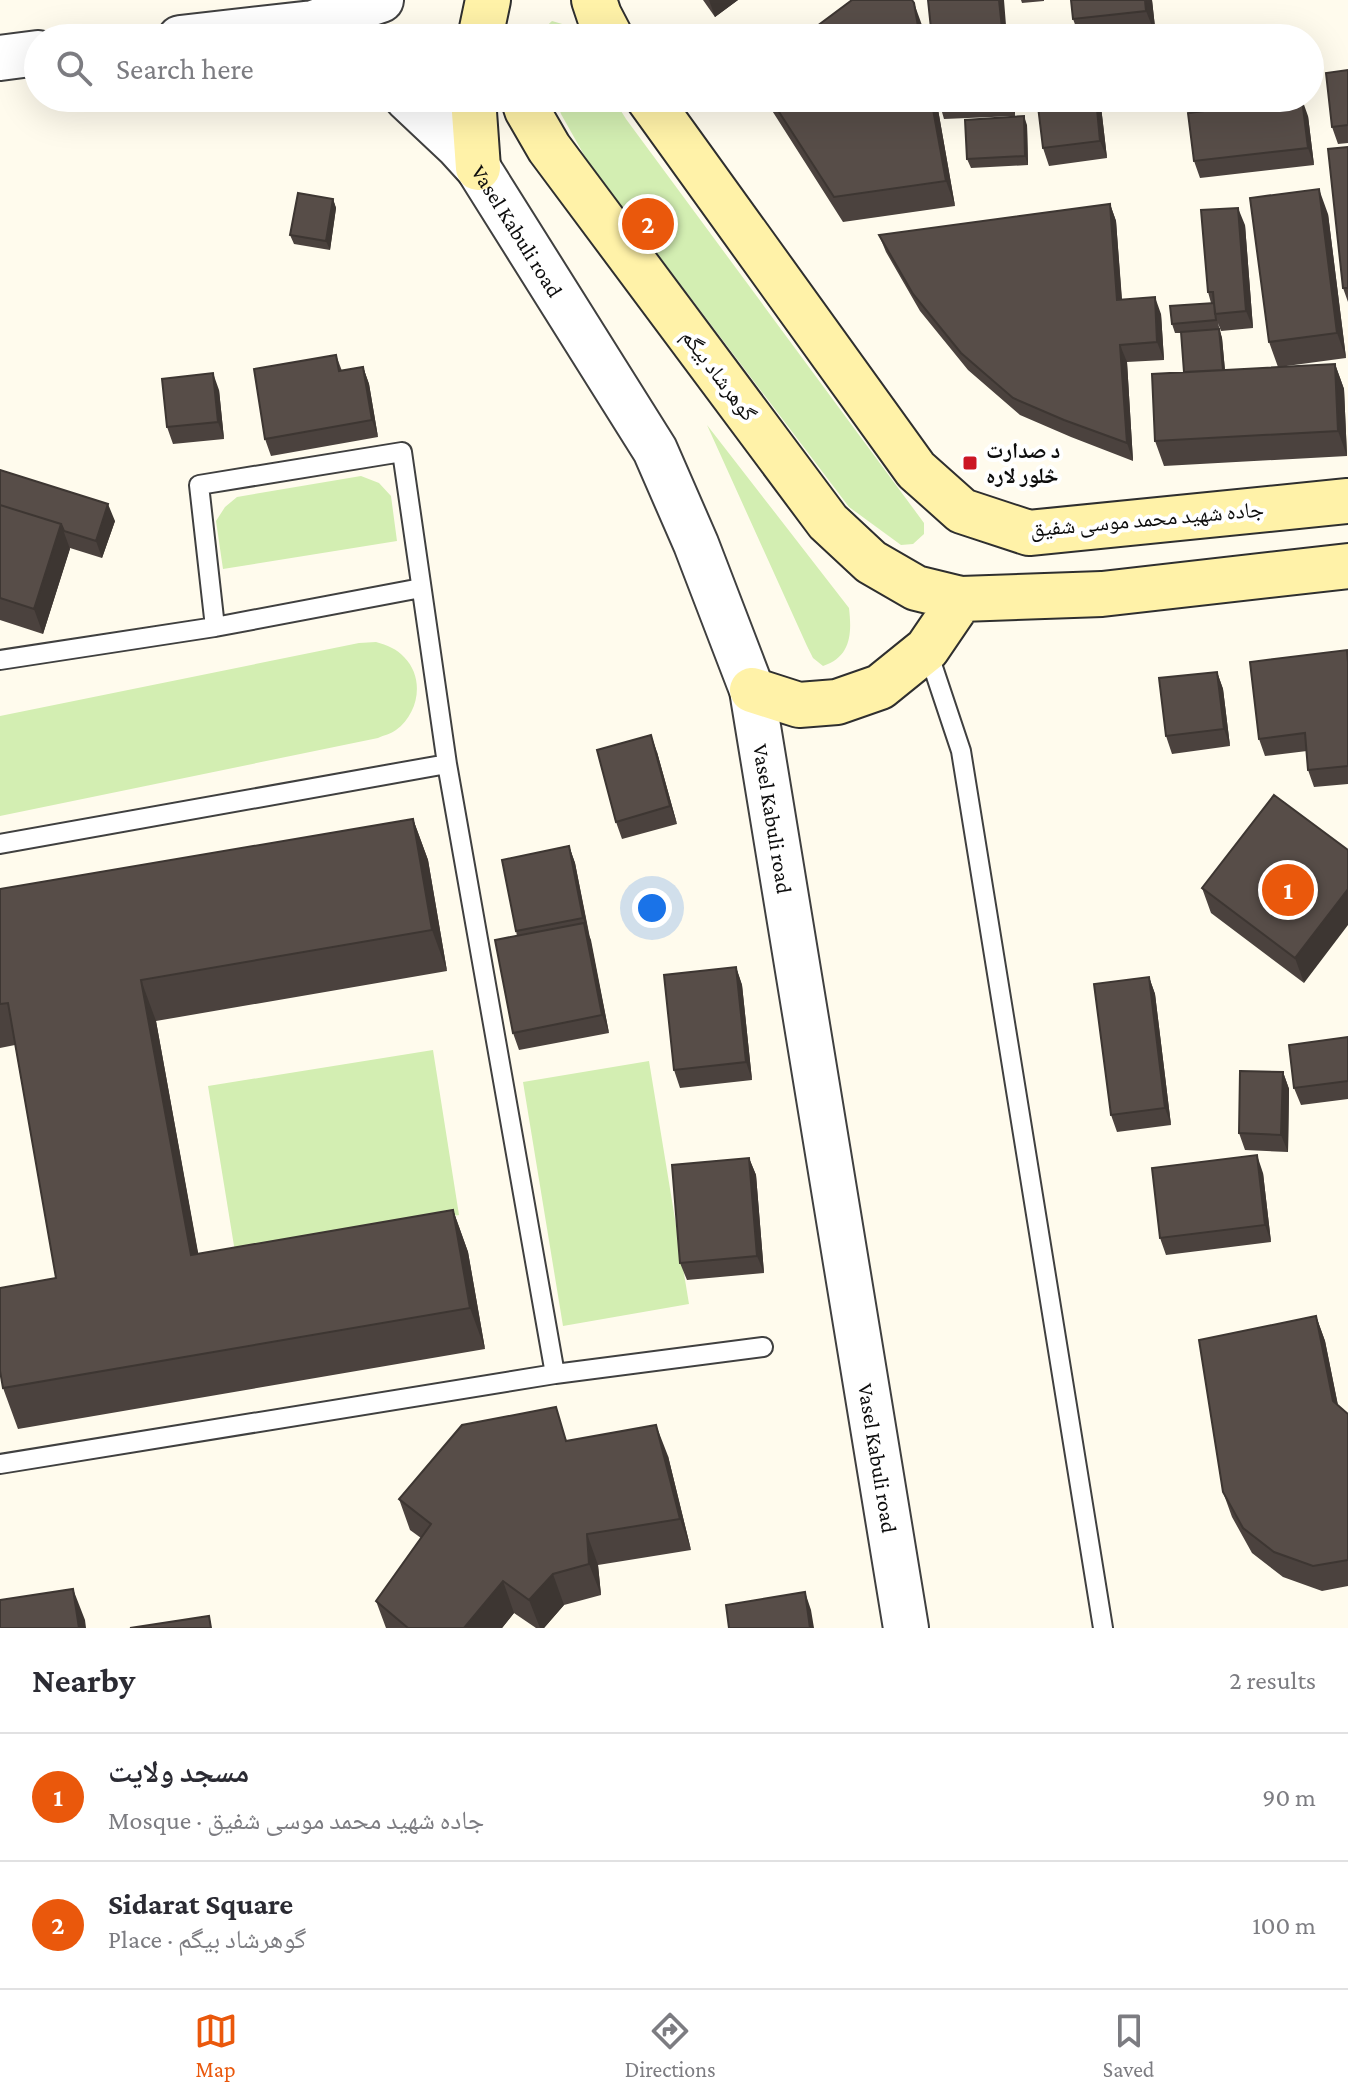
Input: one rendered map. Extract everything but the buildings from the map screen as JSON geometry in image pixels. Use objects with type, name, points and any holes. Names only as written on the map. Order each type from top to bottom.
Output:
[{"type":"main road","points":[[483,24],[488,0]]},
{"type":"main road","points":[[496,0],[499,24]]},
{"type":"main road","points":[[594,0],[604,24]]},
{"type":"main road","points":[[474,112],[478,168]]},
{"type":"main road","name":"گوهرشاد بیگم","points":[[530,112],[549,148],[828,522],[871,562],[905,582],[916,588],[961,599]]},
{"type":"main road","name":"جاده شهید محمد موسی شفیق","points":[[658,112],[916,470],[962,511],[1029,533],[1348,501]]},
{"type":"main road","points":[[752,690],[799,705],[837,702],[880,687],[927,649],[961,599],[1102,594],[1348,566]]},
{"type":"street","points":[[335,24],[381,0]]},
{"type":"street","points":[[0,58],[24,55]]},
{"type":"street","name":"Vasel Kabuli road","points":[[422,112],[478,168],[655,450],[696,544],[752,690],[906,1628]]},
{"type":"lane","points":[[215,627],[199,485],[402,452],[447,764],[555,1374]]},
{"type":"lane","points":[[0,660],[215,627],[421,588]]},
{"type":"lane","points":[[927,649],[961,751],[1103,1628]]},
{"type":"lane","points":[[0,844],[447,764]]},
{"type":"lane","points":[[0,1464],[555,1374],[763,1347]]},
{"type":"green space","points":[[622,112],[924,523],[924,534],[913,544],[901,545],[849,507],[588,162],[561,114]]},
{"type":"green space","points":[[707,425],[849,608],[848,643],[832,662],[823,666],[813,658]]},
{"type":"green space","points":[[361,476],[379,483],[391,496],[397,541],[223,569],[216,521],[225,507],[237,497]]},
{"type":"green space","points":[[376,642],[404,657],[411,665],[417,685],[410,714],[392,733],[0,816],[0,716]]},
{"type":"green space","points":[[433,1050],[459,1215],[235,1252],[208,1086]]},
{"type":"green space","points":[[649,1061],[689,1304],[563,1326],[523,1082]]},
{"type":"place","name":"Sidarat Square","points":[[648,224]]},
{"type":"place","name":"د صدارت څلور لاره","points":[[970,463]]},
{"type":"place","name":"مسجد ولایت","points":[[1288,890]]}]
